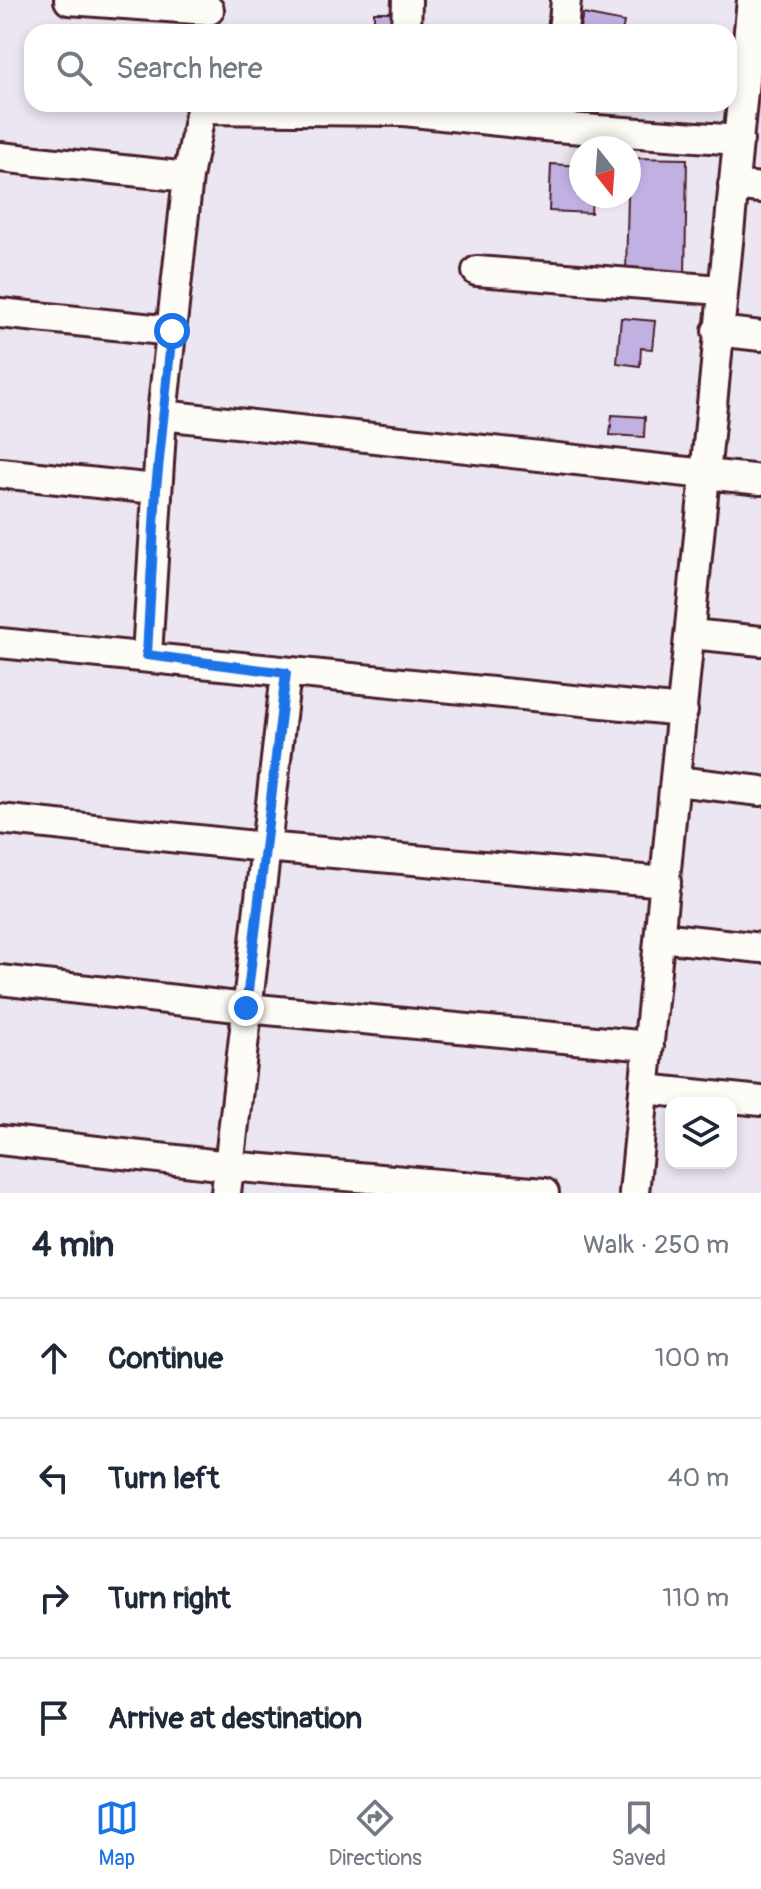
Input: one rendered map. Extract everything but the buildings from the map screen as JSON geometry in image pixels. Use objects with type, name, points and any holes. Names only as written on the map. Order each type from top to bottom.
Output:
[{"type":"street","points":[[69,0],[209,14]]},
{"type":"street","points":[[406,24],[407,0]]},
{"type":"street","points":[[564,24],[566,0]]},
{"type":"street","points":[[634,1193],[691,634],[721,290],[755,33],[752,0]]},
{"type":"street","points":[[147,655],[162,415],[188,177],[200,112]]},
{"type":"street","points":[[488,112],[556,116],[739,140]]},
{"type":"street","points":[[0,157],[188,177]]},
{"type":"street","points":[[733,185],[761,188]]},
{"type":"street","points":[[477,271],[721,290]]},
{"type":"street","points":[[0,313],[172,331]]},
{"type":"street","points":[[717,331],[761,336]]},
{"type":"street","points":[[162,415],[761,480]]},
{"type":"street","points":[[0,473],[156,489]]},
{"type":"street","points":[[691,634],[761,641]]},
{"type":"street","points":[[0,643],[88,653],[147,655],[286,673],[683,711]]},
{"type":"street","points":[[227,1179],[286,673]]},
{"type":"street","points":[[676,781],[761,791]]},
{"type":"street","points":[[0,819],[265,847],[666,882]]},
{"type":"street","points":[[660,937],[761,948]]},
{"type":"street","points":[[0,980],[246,1008],[649,1046]]},
{"type":"street","points":[[645,1089],[761,1101]]},
{"type":"street","points":[[0,1140],[227,1179],[544,1193]]},
{"type":"route","points":[[172,331],[156,489],[147,655],[286,673],[246,1008]]}]
